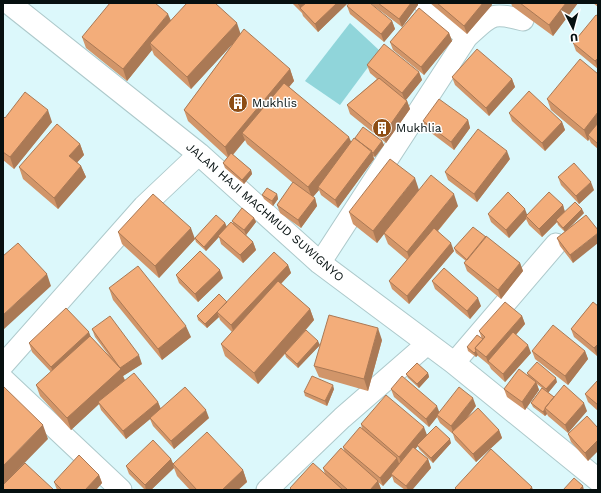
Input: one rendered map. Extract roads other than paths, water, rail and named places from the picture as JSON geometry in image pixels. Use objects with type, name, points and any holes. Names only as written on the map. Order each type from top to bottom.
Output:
[{"type":"street","name":"JALAN HAJI MACHMUD SUWIGNYO","points":[[9,3],[199,154],[320,262],[454,363],[598,480]]},
{"type":"street","points":[[424,3],[468,37]]},
{"type":"street","points":[[320,262],[468,37],[489,18],[497,15],[522,20]]},
{"type":"street","points":[[3,365],[144,206],[199,154]]},
{"type":"street","points":[[454,363],[556,244]]},
{"type":"street","points":[[267,490],[342,418],[427,344]]},
{"type":"street","points":[[3,379],[121,490]]},
{"type":"place","name":"Mukhlis","points":[[238,103]]},
{"type":"place","name":"Mukhlia","points":[[382,128]]}]
